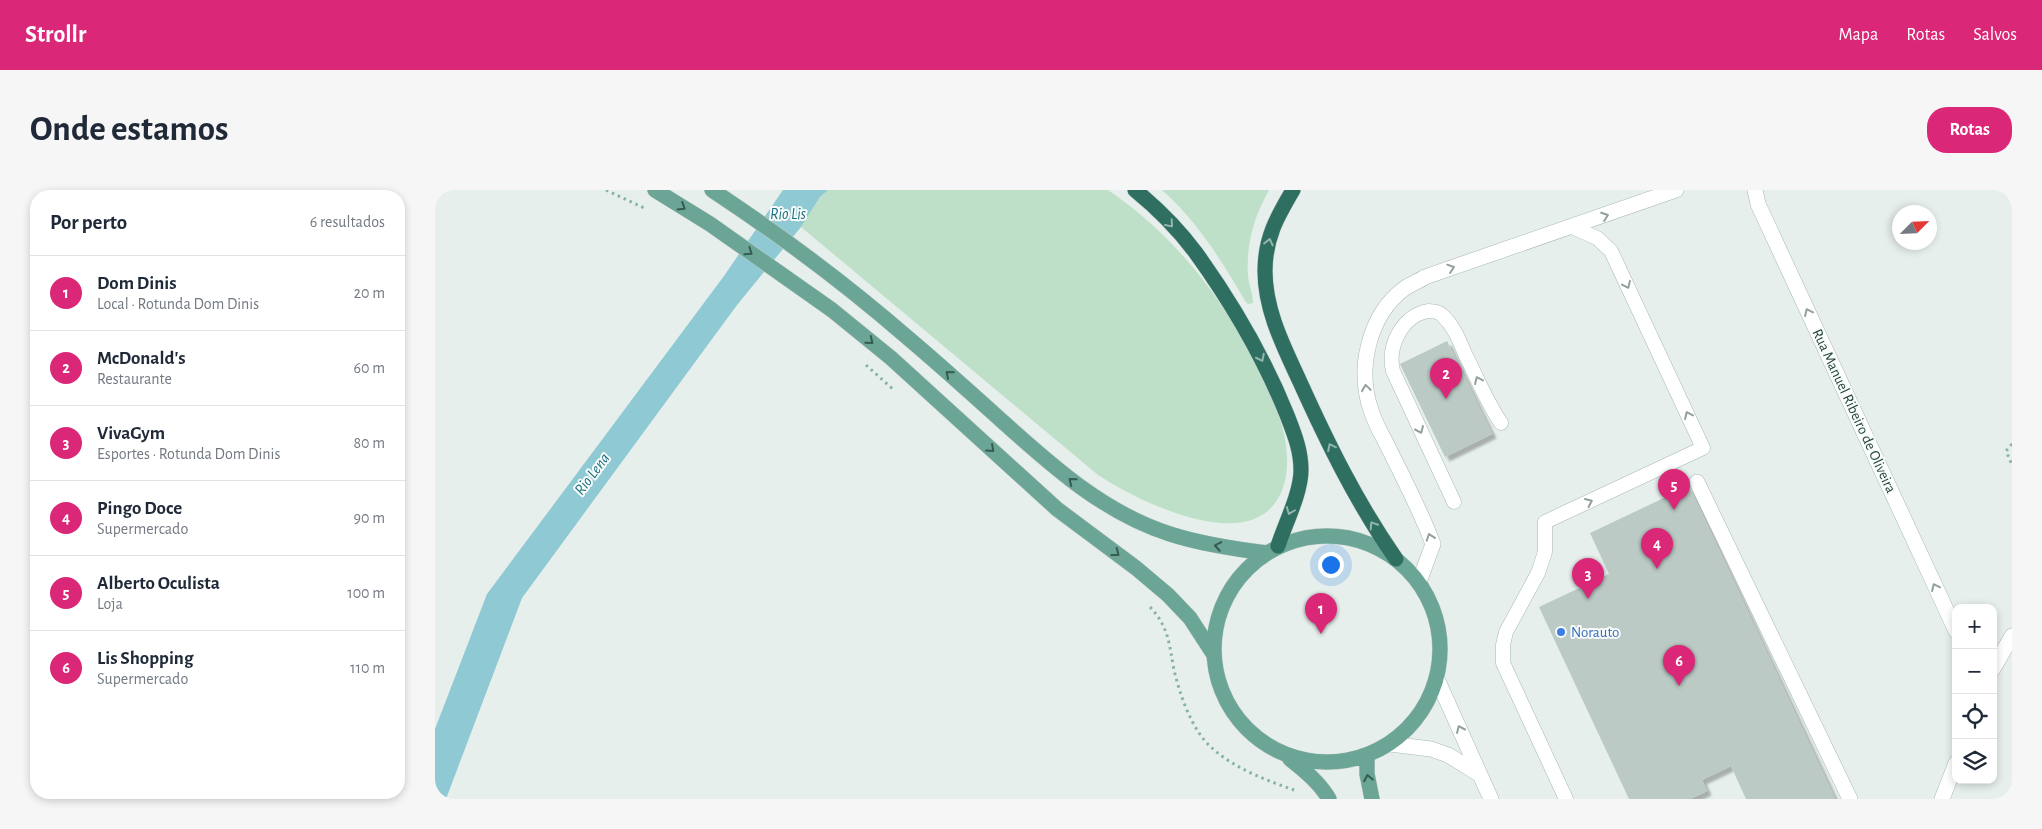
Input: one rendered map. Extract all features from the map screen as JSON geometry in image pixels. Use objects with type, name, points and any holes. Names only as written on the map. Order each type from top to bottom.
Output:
[{"type":"highway","points":[[1135,190],[1155,206],[1195,252],[1256,349],[1281,399],[1295,436],[1301,469],[1298,489],[1273,549]]},
{"type":"highway","points":[[1293,190],[1279,214],[1267,241],[1266,290],[1271,314],[1320,426],[1352,491],[1396,559]]},
{"type":"main road","points":[[655,190],[709,224],[832,310],[891,358],[1057,509],[1136,568],[1168,595],[1190,618],[1214,655]]},
{"type":"main road","points":[[712,190],[844,284],[1039,454],[1092,496],[1138,521],[1170,534],[1212,545],[1273,549]]},
{"type":"main road","points":[[1285,755],[1311,762],[1339,763],[1367,756],[1390,744],[1411,727],[1427,704],[1437,679],[1441,645],[1435,612],[1419,582],[1396,559],[1369,543],[1339,536],[1308,537],[1273,549],[1243,572],[1226,596],[1216,625],[1214,655],[1220,687],[1235,716],[1257,739],[1285,755],[1305,771],[1325,791],[1329,799]]},
{"type":"main road","points":[[1367,756],[1367,774],[1373,799]]},
{"type":"street","points":[[1419,582],[1433,544],[1422,516],[1371,413],[1365,388],[1365,359],[1375,326],[1387,307],[1405,288],[1425,277],[1676,190]]},
{"type":"street","name":"Rua Manuel Ribeiro de Oliveira","points":[[1755,190],[1758,204],[1952,622]]},
{"type":"street","points":[[1697,482],[1850,799]]},
{"type":"street","points":[[1997,662],[2012,636]]},
{"type":"street","points":[[1437,679],[1491,799]]},
{"type":"street","points":[[1390,744],[1431,749],[1448,755],[1479,774]]},
{"type":"street","points":[[1942,799],[1952,773]]},
{"type":"lane","points":[[1566,799],[1503,663],[1505,632],[1538,573],[1545,552],[1545,522],[1703,448],[1611,251],[1597,238],[1572,227]]},
{"type":"lane","points":[[1454,502],[1393,371],[1391,360],[1400,330],[1409,320],[1419,313],[1432,311],[1441,313],[1453,328],[1490,406],[1501,423]]},
{"type":"path","points":[[861,361],[898,393]]},
{"type":"path","points":[[2012,444],[2006,451],[2012,465]]},
{"type":"path","points":[[1146,603],[1160,617],[1170,640],[1179,689],[1192,721],[1210,747],[1231,762],[1280,786],[1302,794]]},
{"type":"green space","points":[[828,190],[1108,190],[1154,227],[1194,269],[1228,316],[1261,374],[1277,411],[1286,445],[1287,463],[1285,480],[1280,495],[1271,508],[1259,517],[1242,522],[1221,523],[1206,521],[1157,506],[1098,475],[801,227],[820,197]]},
{"type":"green space","points":[[1162,190],[1269,190],[1255,221],[1248,253],[1248,276],[1253,303],[1248,304],[1245,301],[1198,228]]},
{"type":"water","name":"Rio Lis","points":[[783,190],[828,190],[820,197],[801,227],[737,305],[522,598],[446,799],[435,799],[435,729],[487,594],[724,276]]},
{"type":"building","points":[[1447,341],[1492,434],[1445,457],[1400,364]]},
{"type":"building","points":[[1689,486],[1835,799],[1746,799],[1731,766],[1702,780],[1707,791],[1690,799],[1629,799],[1539,607],[1609,574],[1590,533]]},
{"type":"place","name":"McDonald's","points":[[1446,399]]},
{"type":"place","name":"Alberto Oculista","points":[[1674,510]]},
{"type":"place","name":"Pingo Doce","points":[[1657,569]]},
{"type":"place","name":"VivaGym","points":[[1588,599]]},
{"type":"place","name":"Norauto","points":[[1561,632]]},
{"type":"place","name":"Dom Dinis","points":[[1321,634]]},
{"type":"place","name":"Lis Shopping","points":[[1679,686]]},
{"type":"water label","name":"Rio Lena","points":[[592,474]]}]
